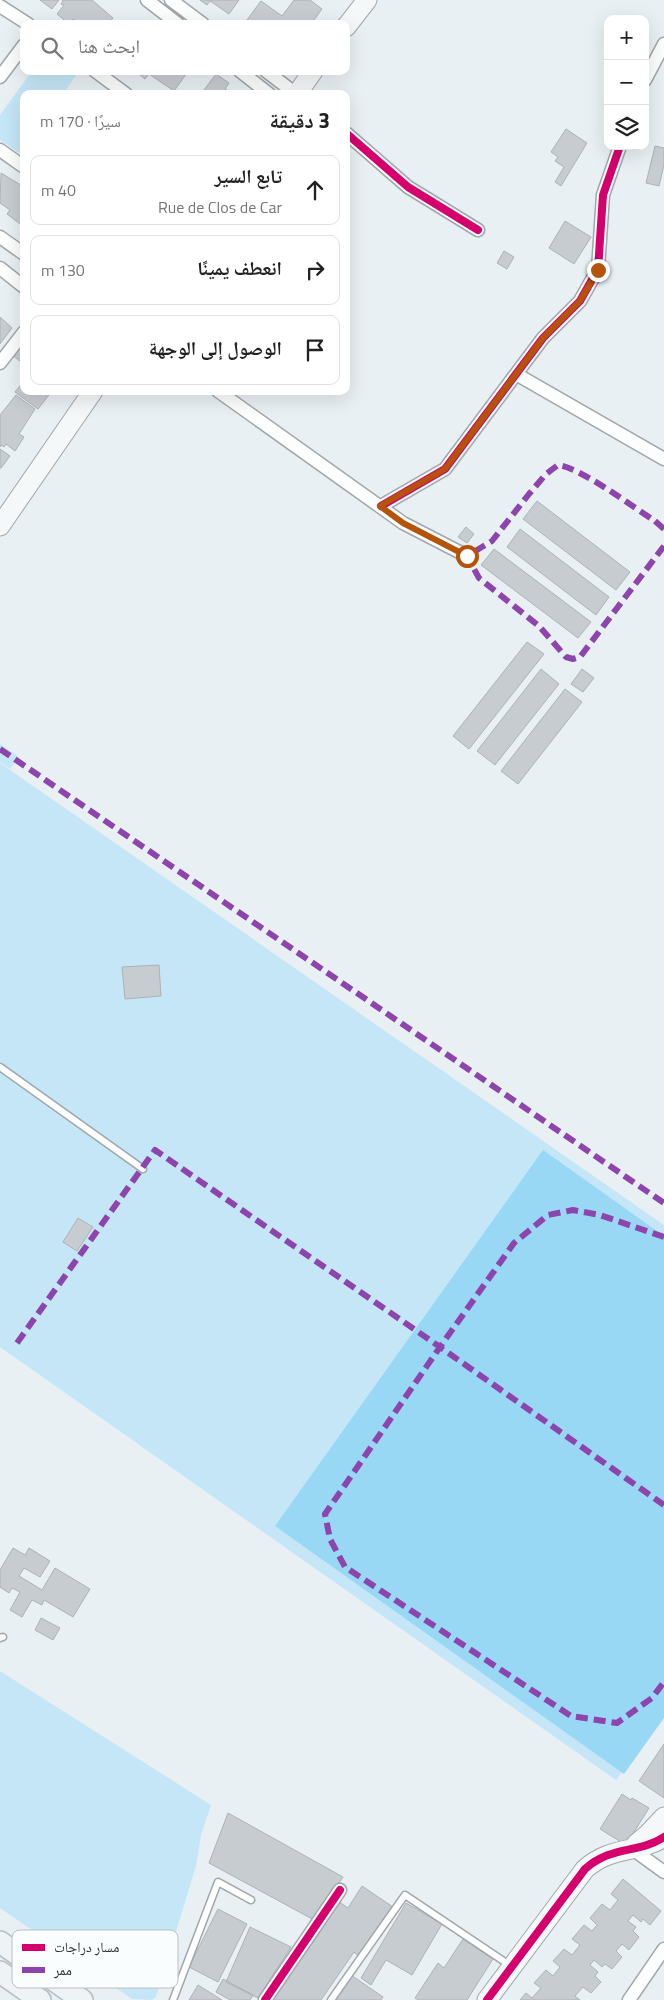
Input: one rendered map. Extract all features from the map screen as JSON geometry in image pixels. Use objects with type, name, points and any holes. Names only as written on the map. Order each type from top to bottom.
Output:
[{"type":"main road","points":[[0,1942],[12,1950]]},
{"type":"main road","points":[[0,1972],[12,1980]]},
{"type":"main road","points":[[23,1988],[40,2000]]},
{"type":"main road","points":[[65,1988],[82,2000]]},
{"type":"street","points":[[147,0],[173,20]]},
{"type":"street","points":[[171,0],[198,20]]},
{"type":"street","points":[[350,22],[366,0]]},
{"type":"street","points":[[1,3],[23,20]]},
{"type":"street","points":[[649,72],[664,44]]},
{"type":"street","points":[[0,77],[20,51]]},
{"type":"street","points":[[100,75],[121,90]]},
{"type":"street","points":[[245,75],[264,90]]},
{"type":"street","points":[[271,75],[292,90]]},
{"type":"street","points":[[300,90],[310,75]]},
{"type":"street","points":[[350,136],[408,187],[478,230]]},
{"type":"street","points":[[0,150],[20,164]]},
{"type":"street","points":[[380,506],[445,469],[543,338],[580,301],[598,270],[603,195],[619,150]]},
{"type":"street","points":[[0,237],[20,251]]},
{"type":"street","points":[[0,268],[20,283]]},
{"type":"street","points":[[0,363],[20,337]]},
{"type":"street","points":[[516,374],[664,459]]},
{"type":"street","points":[[0,526],[90,395]]},
{"type":"street","points":[[224,395],[403,523],[467,556]]},
{"type":"street","points":[[631,1848],[664,1817]]},
{"type":"street","points":[[487,2000],[585,1869],[601,1858],[631,1848],[646,1846],[664,1837]]},
{"type":"street","points":[[631,1848],[664,1872]]},
{"type":"street","points":[[265,2000],[340,1890]]},
{"type":"street","points":[[629,2000],[664,1949]]},
{"type":"lane","points":[[0,1067],[143,1169]]},
{"type":"lane","points":[[178,1987],[218,1882],[251,1900]]},
{"type":"lane","points":[[331,2000],[405,1895],[511,1966]]},
{"type":"lane","points":[[173,2000],[178,1988]]},
{"type":"shaded area","points":[[29,75],[76,75],[66,90],[20,90],[19,153],[0,140],[0,115]]},
{"type":"shaded area","points":[[0,744],[19,757],[10,769],[0,762]]},
{"type":"shaded area","points":[[0,763],[664,1225],[664,1717],[616,1780],[0,1347]]},
{"type":"shaded area","points":[[543,1150],[664,1236],[664,1718],[624,1774],[275,1526]]},
{"type":"shaded area","points":[[0,1671],[211,1805],[201,1835],[196,1866],[176,1930],[32,1930],[0,1908]]},
{"type":"shaded area","points":[[116,1988],[159,1988],[156,1997],[152,2000],[132,1999]]},
{"type":"building","points":[[40,0],[59,0],[52,9]]},
{"type":"building","points":[[92,0],[113,18],[111,20],[64,20],[57,14],[64,5],[61,4],[63,1]]},
{"type":"building","points":[[200,0],[239,0],[229,14],[210,1],[207,5]]},
{"type":"building","points":[[294,0],[310,0],[322,9],[314,20],[247,20],[261,1],[282,16]]},
{"type":"building","points":[[140,75],[148,75],[145,79]]},
{"type":"building","points":[[150,75],[186,75],[175,90]]},
{"type":"building","points":[[215,75],[229,83],[225,89],[226,90],[204,90]]},
{"type":"building","points":[[566,129],[587,143],[561,186],[555,182],[564,167],[555,161],[558,157],[551,152]]},
{"type":"building","points":[[655,146],[664,148],[664,165],[659,186],[646,183]]},
{"type":"building","points":[[1,173],[20,185],[20,224],[7,214],[10,210],[0,203]]},
{"type":"building","points":[[565,221],[591,237],[574,264],[549,248]]},
{"type":"building","points":[[504,251],[514,257],[507,269],[497,263]]},
{"type":"building","points":[[0,317],[12,328],[0,344]]},
{"type":"building","points":[[20,344],[20,361],[12,355]]},
{"type":"building","points":[[20,386],[20,395],[49,395],[38,409],[15,392]]},
{"type":"building","points":[[16,395],[35,409],[19,434],[24,437],[15,451],[6,444],[4,447],[1,445],[0,447],[0,415]]},
{"type":"building","points":[[0,449],[10,456],[1,468],[0,468]]},
{"type":"building","points":[[537,501],[630,572],[616,590],[523,519]]},
{"type":"building","points":[[466,527],[474,534],[467,543],[458,537]]},
{"type":"building","points":[[520,529],[609,597],[596,615],[507,547]]},
{"type":"building","points":[[494,549],[591,622],[578,638],[481,565]]},
{"type":"building","points":[[527,642],[544,654],[469,749],[453,736]]},
{"type":"building","points":[[541,669],[559,684],[495,765],[477,751]]},
{"type":"building","points":[[582,669],[594,678],[583,692],[571,684]]},
{"type":"building","points":[[565,689],[582,702],[518,784],[501,771]]},
{"type":"building","points":[[159,965],[161,996],[125,999],[122,967]]},
{"type":"building","points":[[78,1218],[93,1227],[77,1251],[63,1242]]},
{"type":"building","points":[[13,1548],[25,1555],[29,1548],[50,1561],[40,1577],[24,1568],[19,1576],[42,1590],[55,1568],[90,1589],[73,1617],[44,1600],[42,1605],[32,1600],[22,1617],[10,1610],[20,1592],[12,1588],[9,1593],[0,1587],[0,1570]]},
{"type":"building","points":[[41,1618],[60,1628],[53,1640],[35,1630]]},
{"type":"building","points":[[664,1744],[664,1798],[639,1781]]},
{"type":"building","points":[[622,1794],[649,1808],[626,1845],[600,1829]]},
{"type":"building","points":[[228,1813],[343,1877],[314,1920],[209,1863]]},
{"type":"building","points":[[623,1879],[661,1911],[650,1925],[643,1919],[641,1922],[633,1915],[628,1921],[636,1927],[633,1931],[639,1937],[629,1950],[622,1944],[616,1951],[622,1957],[612,1969],[605,1964],[602,1967],[594,1960],[590,1965],[598,1972],[595,1976],[601,1982],[591,1993],[583,1987],[575,1996],[580,2000],[520,2000],[526,1993],[532,1998],[541,1988],[534,1983],[546,1970],[553,1976],[560,1967],[553,1961],[564,1949],[572,1955],[580,1945],[572,1939],[584,1925],[592,1931],[597,1925],[590,1918],[602,1904],[610,1910],[618,1900],[611,1894]]},
{"type":"building","points":[[362,1886],[393,1907],[359,1956],[354,1952],[321,2000],[271,2000],[338,1901],[348,1908]]},
{"type":"building","points":[[406,1903],[442,1924],[412,1975],[386,1960],[371,1985],[361,1978]]},
{"type":"building","points":[[218,1909],[247,1924],[218,1982],[189,1967]]},
{"type":"building","points":[[250,1927],[291,1947],[258,1998],[226,1982]]},
{"type":"building","points":[[463,1939],[493,1959],[467,2000],[418,2000],[415,1998],[438,1963],[444,1968]]},
{"type":"building","points":[[351,1975],[383,1997],[381,2000],[335,2000]]},
{"type":"building","points":[[223,1979],[253,1995],[250,2000],[230,2000],[216,1992]]},
{"type":"building","points":[[198,1985],[222,2000],[189,2000]]},
{"type":"marked path","points":[[664,529],[593,480],[558,465],[546,474],[492,541],[467,556],[479,578],[539,626],[566,657],[573,659],[580,657],[664,546]]},
{"type":"marked path","points":[[0,749],[664,1203]]},
{"type":"marked path","points":[[17,1343],[155,1150],[664,1505]]},
{"type":"marked path","points":[[664,1237],[600,1215],[573,1210],[548,1215],[514,1243],[325,1514],[330,1539],[345,1567],[571,1716],[617,1723],[652,1698],[664,1682]]},
{"type":"cycle path","points":[[350,136],[408,187],[478,230]]},
{"type":"cycle path","points":[[381,506],[445,469],[543,338],[580,301],[598,269],[603,195],[619,150]]},
{"type":"cycle path","points":[[487,2000],[585,1869],[605,1856],[644,1846],[664,1837]]},
{"type":"cycle path","points":[[265,2000],[340,1890]]},
{"type":"route","points":[[467,556],[403,523],[380,506],[445,469],[543,338],[580,301],[598,270]]}]
